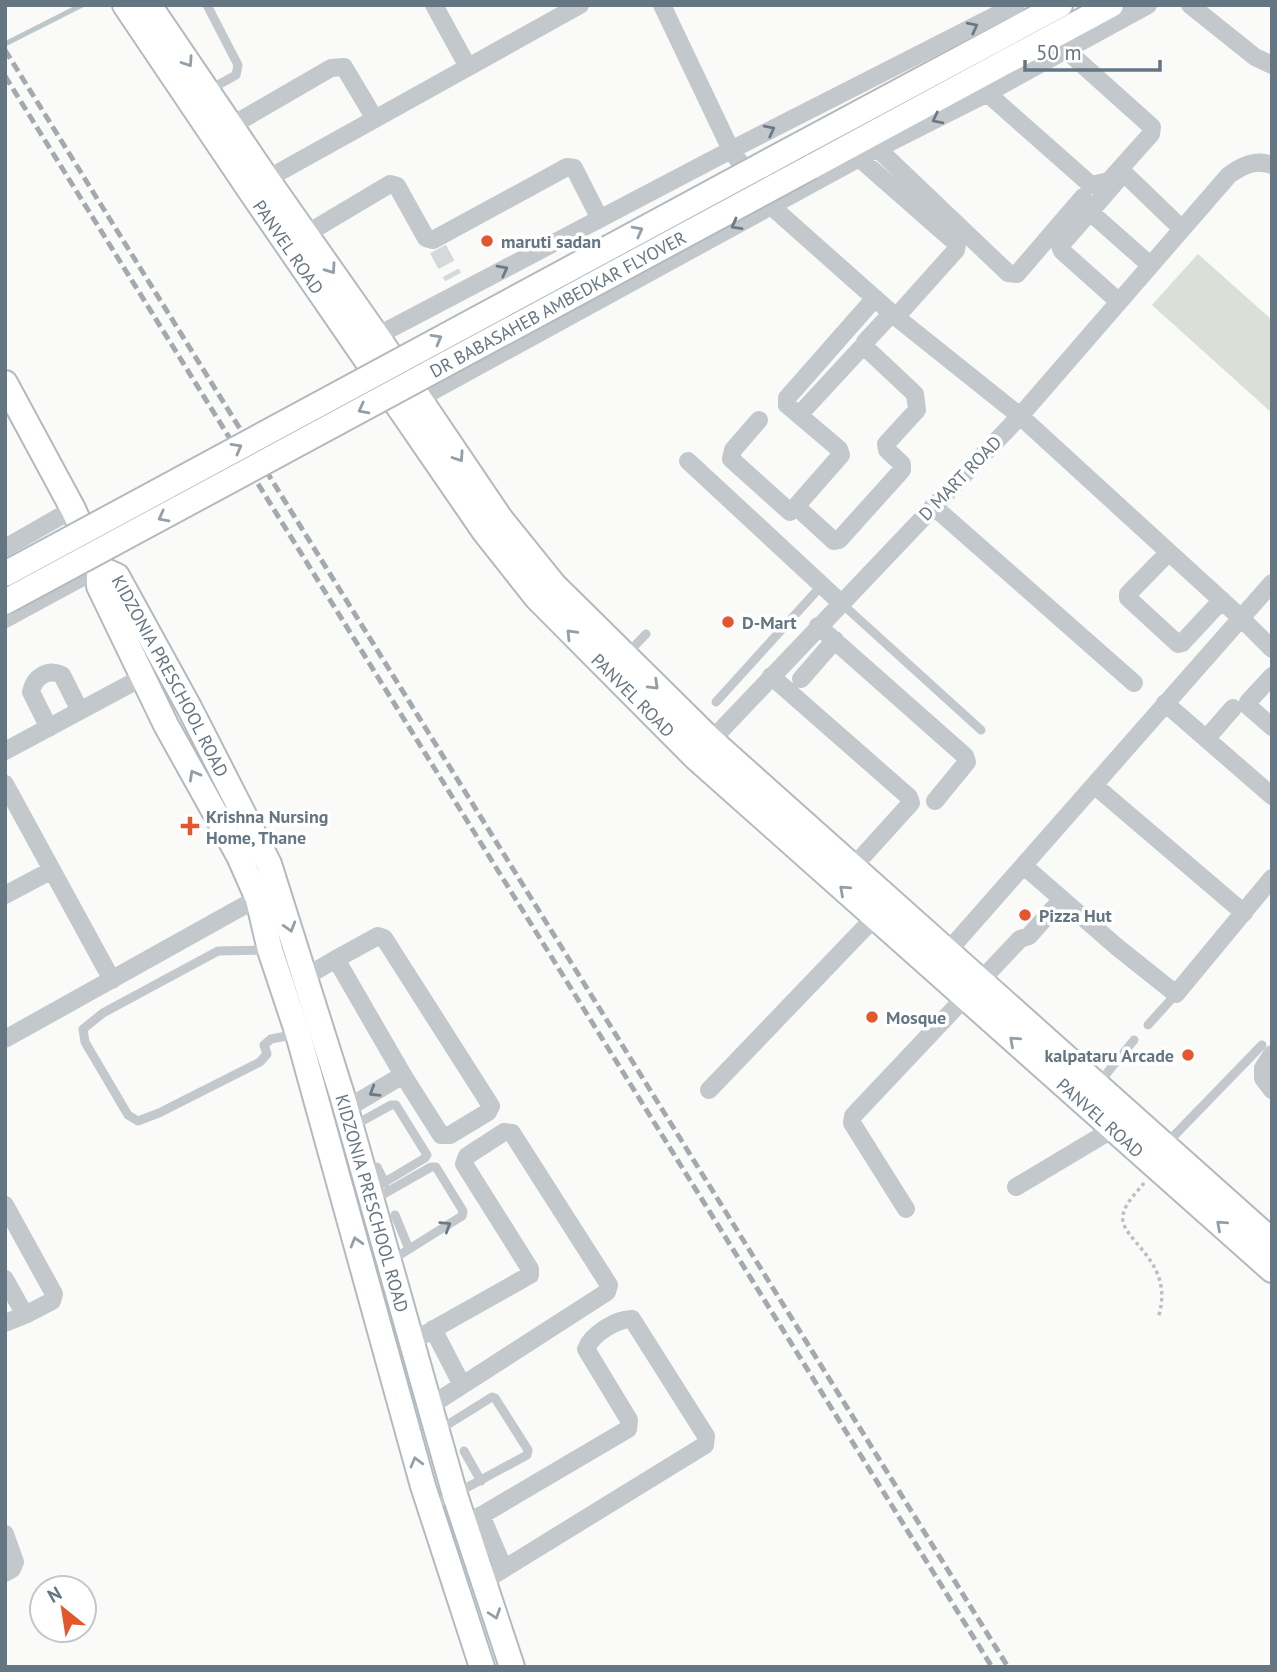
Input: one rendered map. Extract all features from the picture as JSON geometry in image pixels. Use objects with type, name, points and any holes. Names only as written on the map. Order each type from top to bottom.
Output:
[{"type":"street","points":[[434,5],[468,67]]},
{"type":"street","points":[[258,184],[580,5]]},
{"type":"street","points":[[662,5],[731,150],[771,206],[894,315],[1020,416],[1272,649]]},
{"type":"street","points":[[368,341],[457,285],[600,219],[1016,5]]},
{"type":"street","name":"DR BABASAHEB AMBEDKAR FLYOVER","points":[[5,574],[1060,5]]},
{"type":"street","name":"DR BABASAHEB AMBEDKAR FLYOVER","points":[[5,602],[1111,5]]},
{"type":"street","points":[[410,404],[859,158],[983,95],[1149,5]]},
{"type":"street","points":[[1190,5],[1255,57],[1272,65]]},
{"type":"street","name":"PANVEL ROAD","points":[[135,6],[208,91],[231,125],[258,184],[306,234],[368,341]]},
{"type":"street","name":"PANVEL ROAD","points":[[135,6],[410,404],[484,531],[537,598],[703,749],[875,917],[940,960]]},
{"type":"street","points":[[983,95],[1091,186],[1109,181],[1151,134],[1152,127],[1066,50]]},
{"type":"street","points":[[231,125],[331,68],[344,67],[374,119]]},
{"type":"street","points":[[983,95],[1150,264]]},
{"type":"street","points":[[878,149],[1008,273],[1017,274],[1084,199],[1125,174],[1182,229]]},
{"type":"street","points":[[859,158],[957,243],[956,250],[865,342]]},
{"type":"street","name":"D MART ROAD","points":[[703,749],[1020,416],[1229,175],[1254,162],[1272,165]]},
{"type":"street","points":[[306,234],[390,184],[397,186],[426,238],[435,245],[567,167],[574,168],[600,219]]},
{"type":"street","points":[[1084,199],[1060,246],[1062,251],[1118,301]]},
{"type":"street","points":[[799,415],[861,348],[866,348],[915,394],[917,410],[886,444],[887,450],[902,464],[902,470],[839,540],[834,541],[799,509],[798,504],[841,455],[839,449],[799,415],[788,405],[787,398],[875,298]]},
{"type":"street","points":[[5,383],[73,509],[99,568],[5,619]]},
{"type":"street","name":"PANVEL ROAD","points":[[410,404],[554,585],[625,656],[703,749],[853,867],[940,960],[973,989],[1097,1085],[1161,1157],[1272,1270]]},
{"type":"street","points":[[759,420],[733,450],[732,459],[792,510],[768,535]]},
{"type":"street","points":[[688,461],[841,602]]},
{"type":"street","points":[[933,506],[1134,683]]},
{"type":"street","points":[[5,548],[73,509]]},
{"type":"street","points":[[1169,551],[1128,594],[1128,598],[1168,635],[1178,644],[1182,643],[1222,600]]},
{"type":"street","name":"KIDZONIA PRESCHOOL ROAD","points":[[482,1667],[429,1508],[298,1034],[271,950],[268,893],[269,864],[190,709],[117,576],[99,568],[99,586],[166,725],[239,856],[268,893],[305,977],[348,1118],[399,1256],[396,1289],[455,1495],[473,1520],[494,1575],[512,1667]]},
{"type":"street","points":[[940,960],[1272,583]]},
{"type":"street","points":[[818,626],[965,755],[967,762],[934,801]]},
{"type":"street","points":[[801,679],[835,640]]},
{"type":"street","points":[[49,728],[31,692],[37,678],[47,673],[57,672],[62,675],[80,711]]},
{"type":"street","points":[[771,676],[909,797],[911,803],[853,867]]},
{"type":"street","points":[[5,751],[143,677]]},
{"type":"street","points":[[1272,677],[1248,702],[1248,706],[1272,727]]},
{"type":"street","points":[[1165,703],[1272,796]]},
{"type":"street","points":[[1206,739],[1233,708]]},
{"type":"street","points":[[5,784],[111,980]]},
{"type":"street","points":[[1094,785],[1244,913]]},
{"type":"street","points":[[1024,866],[1116,947],[1176,994],[1272,878]]},
{"type":"street","points":[[5,895],[52,870]]},
{"type":"street","points":[[5,1039],[268,893]]},
{"type":"street","points":[[906,1209],[852,1123],[853,1116],[1020,939],[1029,936],[1062,899]]},
{"type":"street","points":[[709,1090],[875,917]]},
{"type":"street","points":[[305,977],[337,959],[378,936],[384,938],[491,1107],[488,1112],[450,1135],[440,1135],[337,959]]},
{"type":"street","name":"PANVEL ROAD","points":[[973,989],[1112,1129],[1161,1157],[1272,1241]]},
{"type":"street","points":[[1267,1050],[1263,1078],[1272,1090]]},
{"type":"street","points":[[348,1118],[403,1075]]},
{"type":"street","points":[[1016,1187],[1112,1129]]},
{"type":"street","points":[[411,1342],[530,1275],[530,1269],[464,1164],[467,1156],[476,1150],[504,1132],[512,1133],[609,1285],[607,1292],[429,1406]]},
{"type":"street","points":[[5,1205],[11,1230],[54,1294],[52,1300],[5,1323]]},
{"type":"street","points":[[6,1281],[25,1315]]},
{"type":"street","points":[[371,1298],[396,1289]]},
{"type":"street","points":[[473,1520],[628,1429],[629,1420],[586,1349],[590,1339],[623,1319],[632,1319],[706,1436],[705,1444],[494,1575]]},
{"type":"street","points":[[433,1329],[462,1385]]},
{"type":"street","points":[[5,1534],[15,1562],[12,1569],[5,1573]]},
{"type":"lane","points":[[207,5],[238,65],[236,75],[208,91]]},
{"type":"lane","points":[[716,702],[822,585]]},
{"type":"lane","points":[[841,602],[981,730]]},
{"type":"lane","points":[[625,656],[646,634]]},
{"type":"lane","points":[[271,950],[218,951],[103,1013],[83,1029],[85,1042],[128,1115],[138,1121],[260,1062],[267,1054],[264,1045],[271,1039],[298,1034]]},
{"type":"lane","points":[[1148,1025],[1176,994]]},
{"type":"lane","points":[[1097,1085],[1134,1040]]},
{"type":"lane","points":[[1161,1157],[1267,1050]]},
{"type":"lane","points":[[348,1118],[396,1105],[427,1155],[375,1192]]},
{"type":"lane","points":[[375,1192],[377,1167]]},
{"type":"lane","points":[[375,1192],[436,1167],[463,1211],[462,1216],[399,1256],[395,1215]]},
{"type":"lane","points":[[429,1508],[527,1455],[528,1450],[492,1397],[437,1431]]},
{"type":"lane","points":[[464,1451],[481,1481]]},
{"type":"path","points":[[1158,1318],[1164,1301],[1161,1282],[1153,1263],[1124,1226],[1122,1217],[1126,1205],[1161,1157]]},
{"type":"shaded area","points":[[1198,254],[1272,320],[1272,413],[1152,305]]},
{"type":"waterway","points":[[5,44],[82,5]]},
{"type":"tunnel","points":[[438,249],[453,277]]},
{"type":"railway","points":[[5,50],[1008,1667]]},
{"type":"railway","points":[[5,76],[992,1667]]},
{"type":"place","name":"maruti sadan","points":[[487,241]]},
{"type":"place","name":"D-Mart","points":[[728,622]]},
{"type":"place","name":"Krishna Nursing Home, Thane","points":[[190,826]]},
{"type":"place","name":"Pizza Hut","points":[[1025,915]]},
{"type":"place","name":"Mosque","points":[[872,1017]]},
{"type":"place","name":"kalpataru Arcade","points":[[1188,1055]]}]
